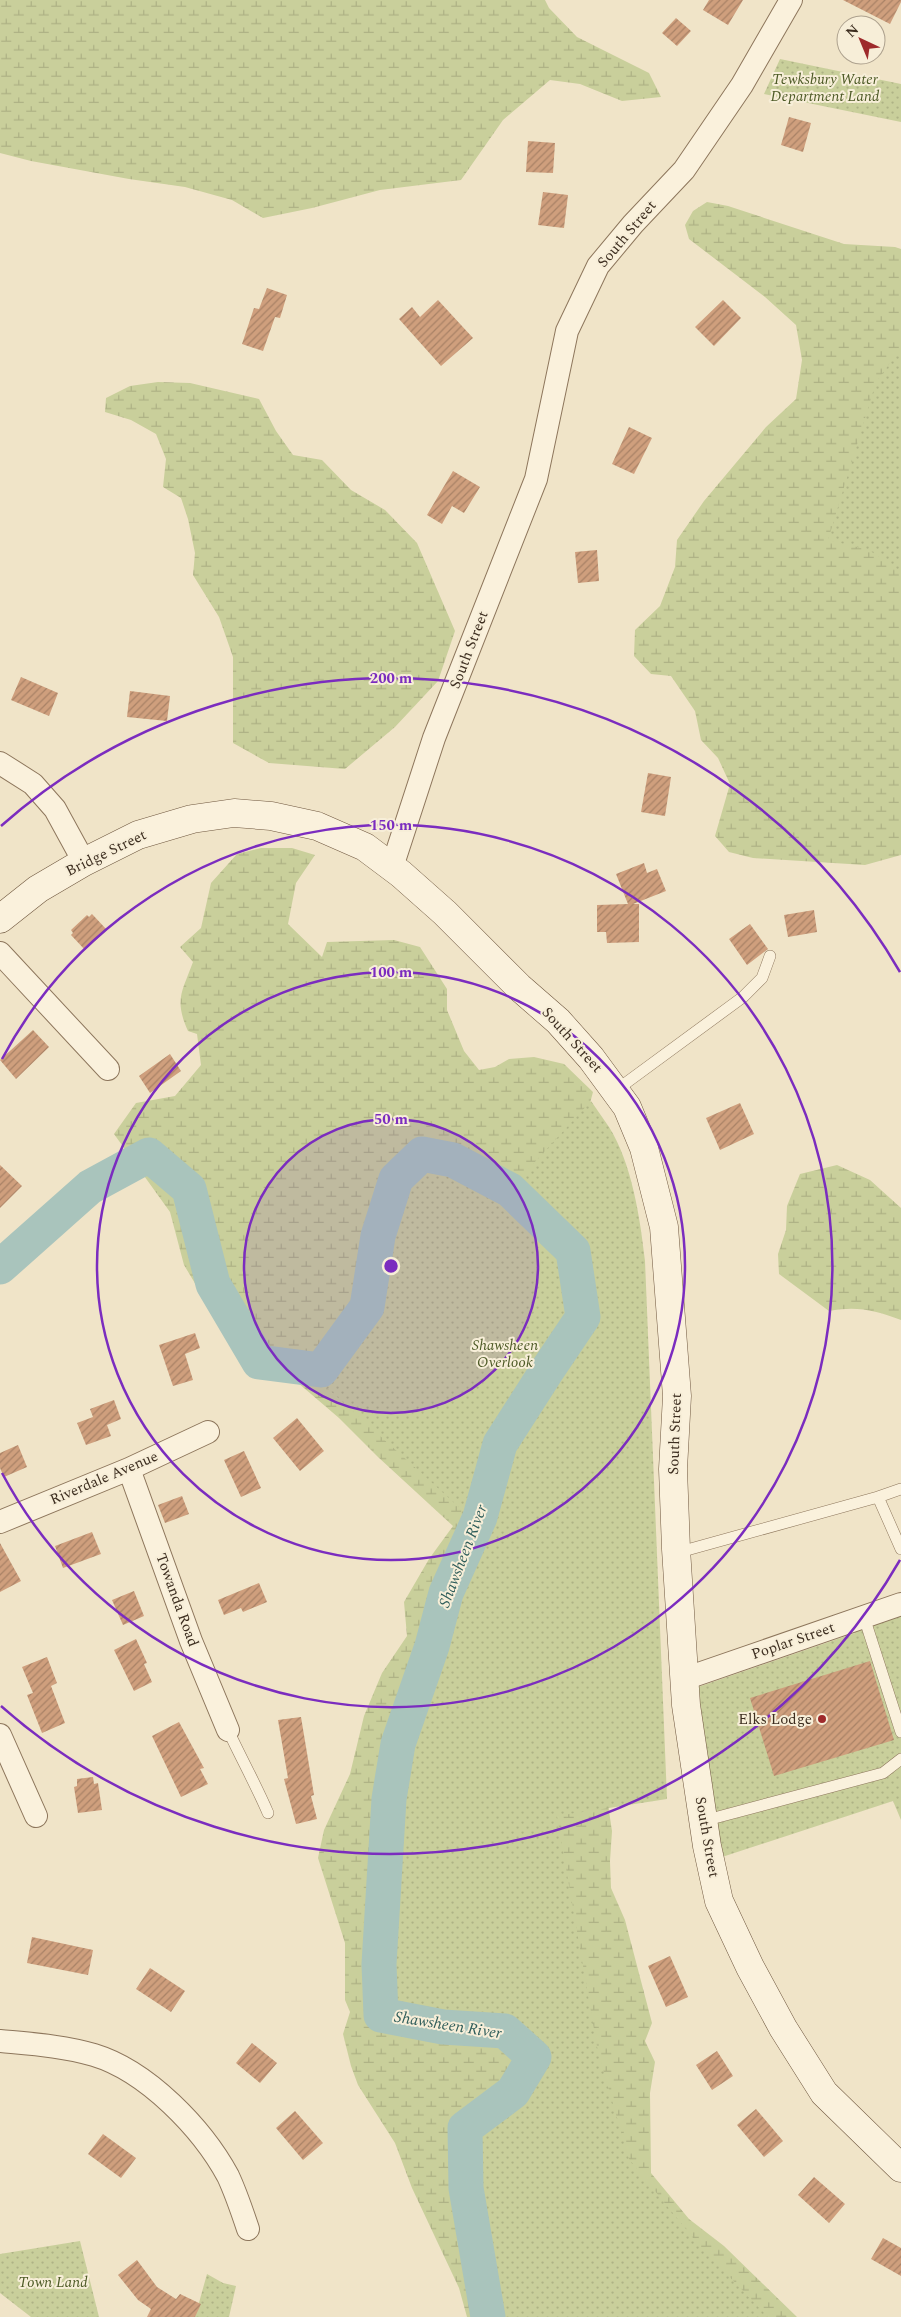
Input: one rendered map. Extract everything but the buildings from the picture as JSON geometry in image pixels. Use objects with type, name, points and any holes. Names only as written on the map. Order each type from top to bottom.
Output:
[{"type":"street","name":"South Street","points":[[791,0],[742,85],[684,170],[633,224],[598,266],[567,332],[536,479],[434,738],[392,867],[445,913],[519,987],[558,1021],[591,1058],[627,1107],[644,1148],[664,1227],[677,1396],[673,1469],[684,1678],[703,1821],[719,1901],[750,1968],[783,2028],[824,2093],[901,2168]]},
{"type":"street","points":[[0,763],[33,784],[55,809],[84,862]]},
{"type":"street","name":"Bridge Street","points":[[0,919],[38,889],[84,862],[138,835],[192,819],[234,813],[271,816],[317,826],[338,833],[365,846],[392,867]]},
{"type":"street","points":[[0,953],[108,1069]]},
{"type":"street","name":"Riverdale Avenue","points":[[0,1522],[129,1468],[208,1432]]},
{"type":"street","name":"Towanda Road","points":[[129,1468],[191,1641],[228,1730]]},
{"type":"street","name":"Poplar Street","points":[[684,1678],[901,1604]]},
{"type":"street","points":[[0,1735],[36,1816]]},
{"type":"street","points":[[0,2041],[52,2046],[95,2055],[128,2072],[158,2093],[190,2122],[221,2164],[234,2188],[248,2229]]},
{"type":"lane","points":[[615,1091],[743,997],[762,978],[770,956]]},
{"type":"lane","points":[[676,1553],[901,1489]]},
{"type":"lane","points":[[878,1497],[901,1549]]},
{"type":"lane","points":[[864,1617],[901,1732]]},
{"type":"lane","points":[[228,1730],[243,1762],[256,1783],[268,1813]]},
{"type":"lane","points":[[703,1821],[883,1773],[901,1759]]},
{"type":"green space","points":[[0,0],[545,0],[549,8],[577,37],[649,73],[661,97],[622,101],[580,84],[550,80],[503,120],[461,180],[380,190],[312,208],[263,218],[232,200],[185,187],[31,161],[0,153]]},
{"type":"green space","name":"Tewksbury Water Department Land","points":[[780,59],[901,84],[901,122],[764,94]]},
{"type":"green space","points":[[707,202],[728,206],[844,244],[901,249],[901,855],[865,865],[753,858],[729,852],[715,836],[730,784],[718,758],[701,740],[695,711],[671,676],[651,674],[634,656],[635,630],[660,606],[675,567],[677,540],[704,501],[766,427],[796,399],[802,360],[796,325],[765,297],[689,239],[685,225],[693,211]]},
{"type":"green space","points":[[901,348],[901,572],[869,550],[828,540],[876,382]]},
{"type":"green space","points":[[158,382],[190,383],[259,399],[276,431],[293,455],[322,460],[351,490],[385,510],[417,543],[455,631],[438,681],[395,727],[345,769],[269,763],[233,743],[233,657],[219,617],[193,575],[195,553],[188,519],[181,498],[163,487],[166,459],[156,434],[131,420],[105,412],[106,398],[130,386]]},
{"type":"green space","points":[[261,848],[292,848],[315,855],[296,883],[288,924],[322,957],[327,942],[394,940],[420,947],[447,989],[447,1010],[464,1051],[479,1070],[495,1067],[509,1059],[534,1057],[564,1064],[593,1092],[586,1118],[605,1785],[612,1831],[611,1888],[625,1920],[652,2023],[645,2041],[655,2062],[650,2093],[651,2173],[689,2219],[724,2246],[797,2317],[467,2317],[459,2288],[412,2188],[395,2143],[358,2085],[351,2066],[343,2034],[350,2012],[345,2000],[345,1943],[318,1858],[324,1830],[350,1774],[364,1716],[382,1673],[407,1636],[404,1602],[429,1559],[453,1526],[339,1418],[297,1382],[232,1345],[184,1265],[170,1212],[114,1134],[136,1103],[175,1096],[201,1065],[197,1034],[188,1031],[181,1011],[181,996],[193,962],[180,947],[201,928],[211,883],[237,854]]},
{"type":"green space","name":"Shawsheen Overlook","points":[[591,1101],[609,1127],[624,1157],[634,1191],[645,1261],[667,1799],[557,1816],[598,2052],[629,2159],[698,2244],[768,2317],[488,2317],[466,2188],[465,2128],[513,2092],[534,2057],[505,2031],[443,2027],[381,2015],[379,1964],[389,1799],[398,1744],[432,1646],[446,1593],[446,1586],[456,1559],[462,1510],[326,1387],[321,1370],[367,1307],[378,1236],[396,1179],[422,1154],[453,1160],[510,1189]]},
{"type":"green space","points":[[837,1165],[870,1180],[901,1208],[901,1320],[857,1309],[829,1311],[779,1274],[778,1254],[786,1230],[787,1206],[800,1174]]},
{"type":"green space","points":[[901,1605],[901,1820],[893,1801],[719,1858],[698,1687],[855,1633],[851,1621]]},
{"type":"green space","name":"Town Land","points":[[80,2241],[99,2317],[31,2317],[0,2293],[0,2254]]},
{"type":"green space","points":[[207,2274],[223,2283],[236,2286],[229,2317],[195,2317]]},
{"type":"waterway","name":"Shawsheen River","points":[[0,1267],[90,1187],[149,1155],[189,1189],[213,1284],[259,1362],[321,1370],[367,1307],[378,1236],[396,1179],[422,1154],[453,1160],[510,1190],[573,1251],[583,1317],[500,1444],[480,1517],[446,1593],[432,1646],[398,1744],[389,1799],[379,1964],[381,2015],[443,2027],[505,2031],[534,2057],[513,2092],[465,2128],[466,2188],[488,2317]]},
{"type":"place","name":"Elks Lodge","points":[[822,1719]]}]
